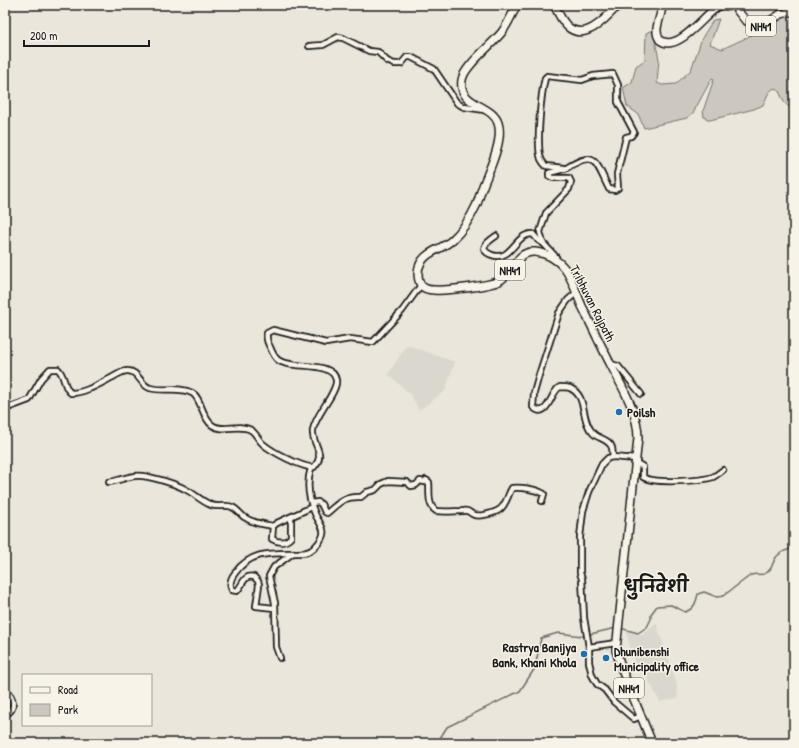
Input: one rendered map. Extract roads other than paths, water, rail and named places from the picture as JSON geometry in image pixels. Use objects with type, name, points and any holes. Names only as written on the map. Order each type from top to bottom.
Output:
[{"type":"highway","points":[[421,285],[418,272],[422,260],[431,252],[443,247],[456,236],[467,222],[477,203],[495,152],[499,134],[498,121],[494,115],[475,104],[468,97],[462,86],[462,79],[468,69],[502,32],[517,5]]},
{"type":"highway","points":[[554,5],[567,26],[580,32],[586,31],[595,26],[618,5]]},
{"type":"highway","points":[[662,5],[662,14],[656,33],[660,40],[667,44],[673,43],[682,38],[720,5]]},
{"type":"highway","name":"NH41","points":[[733,5],[747,22],[756,26],[764,25],[781,14],[794,11]]},
{"type":"highway","name":"Tribhuvan Rajpath","points":[[421,285],[428,289],[438,290],[495,283],[506,276],[521,256],[530,252],[542,254],[551,258],[562,266],[570,277],[576,293],[629,401],[637,422],[638,438],[616,643],[618,659],[652,743]]},
{"type":"street","points":[[309,46],[323,45],[338,38],[349,40],[369,51],[378,52],[387,61],[394,64],[401,64],[407,57],[411,57],[434,69],[457,103],[464,107],[489,111]]},
{"type":"street","points":[[543,243],[540,232],[546,213],[568,189],[570,182],[569,178],[553,178],[549,176],[549,173],[565,169],[578,160],[586,158],[592,159],[597,165],[609,189],[615,190],[618,188],[616,174],[624,148],[625,139],[626,137],[631,136],[634,132],[618,102],[618,84],[613,74],[593,76],[582,80],[547,76],[545,78],[539,119],[539,148],[541,160],[546,166],[565,169]]},
{"type":"street","points":[[496,236],[484,246],[488,254],[503,256],[511,250],[521,237],[528,234],[533,234],[566,267],[570,277]]},
{"type":"street","points":[[274,608],[256,606],[259,585],[258,581],[254,577],[249,576],[246,578],[237,591],[232,590],[230,582],[234,574],[241,566],[256,556],[266,554],[303,553],[310,551],[321,539],[323,529],[312,505],[308,486],[311,468],[318,462],[319,454],[319,449],[314,440],[313,430],[320,413],[334,390],[336,380],[332,372],[326,370],[310,366],[291,365],[279,361],[268,344],[266,336],[270,330],[277,330],[326,343],[350,339],[373,342],[402,311],[421,285]]},
{"type":"street","points":[[576,293],[568,300],[560,313],[534,392],[533,406],[539,410],[548,406],[556,390],[562,387],[566,387],[576,392],[581,397],[589,428],[593,434],[609,443],[612,448],[613,457]]},
{"type":"street","points":[[611,364],[618,366],[641,394]]},
{"type":"street","points":[[5,409],[29,400],[41,379],[50,369],[58,369],[62,373],[68,391],[75,393],[123,372],[130,371],[135,374],[142,383],[150,388],[162,390],[176,389],[194,394],[197,396],[204,414],[212,426],[216,428],[248,428],[253,431],[261,443],[267,447],[299,465],[311,468]]},
{"type":"street","points":[[641,716],[634,719],[614,702],[605,690],[598,684],[590,668],[589,648],[584,618],[582,579],[580,573],[580,537],[583,511],[602,464],[608,458],[613,457],[635,461],[643,467],[643,477],[647,479],[671,481],[700,479],[713,477],[723,470]]},
{"type":"street","points":[[109,482],[140,476],[163,481],[186,489],[210,505],[216,507],[232,507],[248,520],[258,524],[273,526],[318,502],[321,504],[325,512],[327,512],[339,502],[350,496],[361,497],[367,492],[375,490],[381,484],[388,481],[407,482],[411,486],[416,485],[420,481],[425,482],[426,480],[429,482],[429,498],[431,507],[436,511],[464,511],[479,516],[500,510],[512,488],[520,487],[539,490],[544,494],[542,501]]},
{"type":"street","points":[[273,526],[272,539],[286,542],[291,537],[290,516]]},
{"type":"street","points":[[280,658],[276,647],[275,604],[269,580],[270,573],[274,567],[294,553]]},
{"type":"street","points":[[589,648],[616,643]]},
{"type":"street","points":[[5,690],[11,694],[13,701],[10,711],[5,715]]},
{"type":"waterway","points":[[620,628],[638,633],[647,627],[651,619],[651,614],[657,606],[671,605],[685,612],[691,609],[694,605],[698,594],[704,592],[717,597],[723,596],[751,575],[764,574],[768,572],[779,555],[794,548]]},
{"type":"waterway","points":[[437,743],[447,727],[520,691],[535,668],[541,638],[558,633],[582,636],[616,628]]},
{"type":"place","name":"Poilsh","points":[[619,412]]},
{"type":"place","name":"Rastrya Banijya Bank, Khani Khola","points":[[584,654]]},
{"type":"place","name":"Dhunibenshi Municipality office","points":[[606,658]]},
{"type":"district","name":"धुनिवेशी","points":[[656,585]]}]
